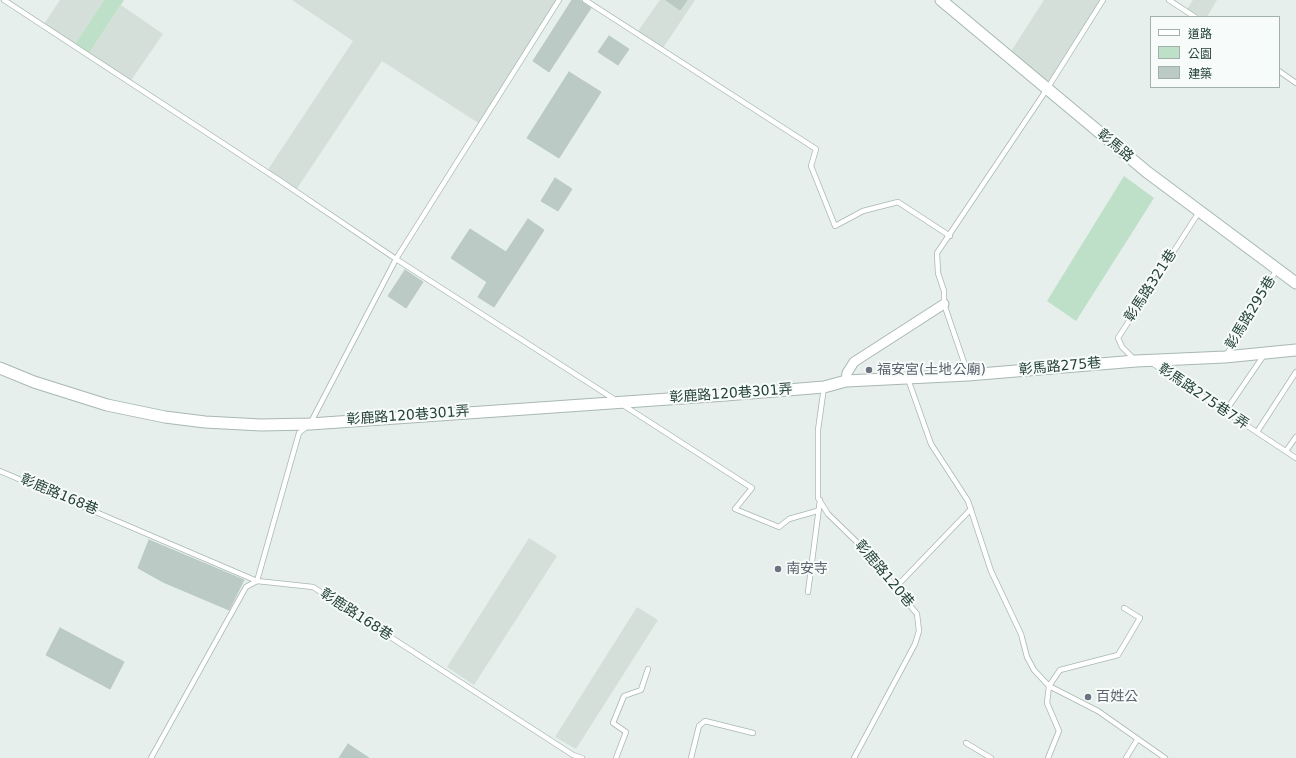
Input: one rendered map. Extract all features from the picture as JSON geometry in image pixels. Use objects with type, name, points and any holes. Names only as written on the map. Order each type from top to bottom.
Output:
[{"type":"street","name":"彰馬路","points":[[941,0],[1147,172],[1296,283]]},
{"type":"street","points":[[846,381],[848,372],[854,362],[944,304]]},
{"type":"street","name":"彰馬路275巷","points":[[824,387],[846,381],[968,375],[1136,361],[1225,357],[1296,350]]},
{"type":"street","name":"彰鹿路120巷301弄","points":[[0,368],[34,382],[107,405],[165,417],[205,422],[262,425],[310,424],[824,387]]},
{"type":"lane","points":[[4,0],[279,180],[396,259],[752,488],[736,509],[779,527],[789,520],[817,511]]},
{"type":"lane","points":[[151,758],[246,587],[257,581],[299,433],[310,424],[396,259],[559,0]]},
{"type":"lane","points":[[585,0],[816,149],[811,166],[836,226],[863,211],[898,202],[950,236]]},
{"type":"lane","points":[[968,375],[944,304],[944,291],[938,274],[937,253],[950,236],[1047,89],[1103,0]]},
{"type":"lane","points":[[1169,0],[1193,16]]},
{"type":"lane","points":[[1280,73],[1296,83]]},
{"type":"lane","name":"彰馬路321巷","points":[[1136,361],[1122,347],[1118,338],[1200,210]]},
{"type":"lane","name":"彰馬路295巷","points":[[1225,357],[1277,269]]},
{"type":"lane","points":[[1225,412],[1266,352]]},
{"type":"lane","name":"彰馬路275巷7弄","points":[[1150,361],[1296,458]]},
{"type":"lane","points":[[1257,432],[1296,372]]},
{"type":"lane","points":[[908,378],[931,444],[968,501],[991,571],[1021,634],[1027,657],[1041,679],[1048,686],[1098,711],[1137,740],[1165,758]]},
{"type":"lane","name":"彰鹿路120巷","points":[[824,387],[818,430],[818,479],[820,500],[828,514],[862,547],[917,614],[919,631],[915,644],[854,758]]},
{"type":"lane","points":[[1286,451],[1296,437]]},
{"type":"lane","name":"彰鹿路168巷","points":[[0,470],[257,581],[313,587],[573,755],[582,758]]},
{"type":"lane","points":[[808,592],[817,511],[820,500]]},
{"type":"lane","points":[[896,587],[971,509]]},
{"type":"lane","points":[[1048,758],[1059,731],[1047,703],[1048,686],[1060,670],[1118,655],[1140,618],[1124,608]]},
{"type":"lane","points":[[616,758],[626,732],[613,723],[624,696],[641,690],[648,669]]},
{"type":"lane","points":[[691,758],[699,726],[705,721],[753,733]]},
{"type":"lane","points":[[1126,758],[1137,740]]},
{"type":"lane","points":[[966,743],[991,758]]},
{"type":"shaded area","points":[[60,0],[104,0],[75,44],[44,24]]},
{"type":"shaded area","points":[[292,0],[556,0],[480,124],[382,61],[296,190],[267,171],[353,41]]},
{"type":"shaded area","points":[[660,0],[695,0],[663,48],[638,31]]},
{"type":"shaded area","points":[[1044,0],[1103,0],[1048,88],[1008,56]]},
{"type":"shaded area","points":[[1193,0],[1217,0],[1208,16],[1199,16],[1187,9]]},
{"type":"shaded area","points":[[121,5],[163,34],[130,82],[88,55]]},
{"type":"shaded area","points":[[529,538],[557,556],[474,685],[447,667]]},
{"type":"shaded area","points":[[637,607],[658,620],[576,749],[555,737]]},
{"type":"green space","points":[[104,0],[124,0],[88,55],[75,44]]},
{"type":"green space","points":[[1124,176],[1154,198],[1076,321],[1047,301]]},
{"type":"building","points":[[572,0],[580,0],[591,8],[549,72],[533,61]]},
{"type":"building","points":[[666,0],[687,0],[680,10]]},
{"type":"building","points":[[609,36],[629,49],[618,65],[598,52]]},
{"type":"building","points":[[569,72],[601,92],[559,158],[527,138]]},
{"type":"building","points":[[555,178],[572,189],[558,211],[541,201]]},
{"type":"building","points":[[528,219],[544,230],[494,307],[478,297],[487,282],[451,258],[470,229],[506,252]]},
{"type":"building","points":[[405,270],[423,282],[406,308],[388,296]]},
{"type":"building","points":[[149,540],[244,580],[229,610],[163,582],[138,568]]},
{"type":"building","points":[[60,628],[124,662],[110,689],[46,655]]},
{"type":"building","points":[[348,744],[369,758],[339,758]]},
{"type":"place","name":"福安宮(土地公廟)","points":[[869,370]]},
{"type":"place","name":"南安寺","points":[[778,569]]},
{"type":"place","name":"百姓公","points":[[1088,697]]}]
